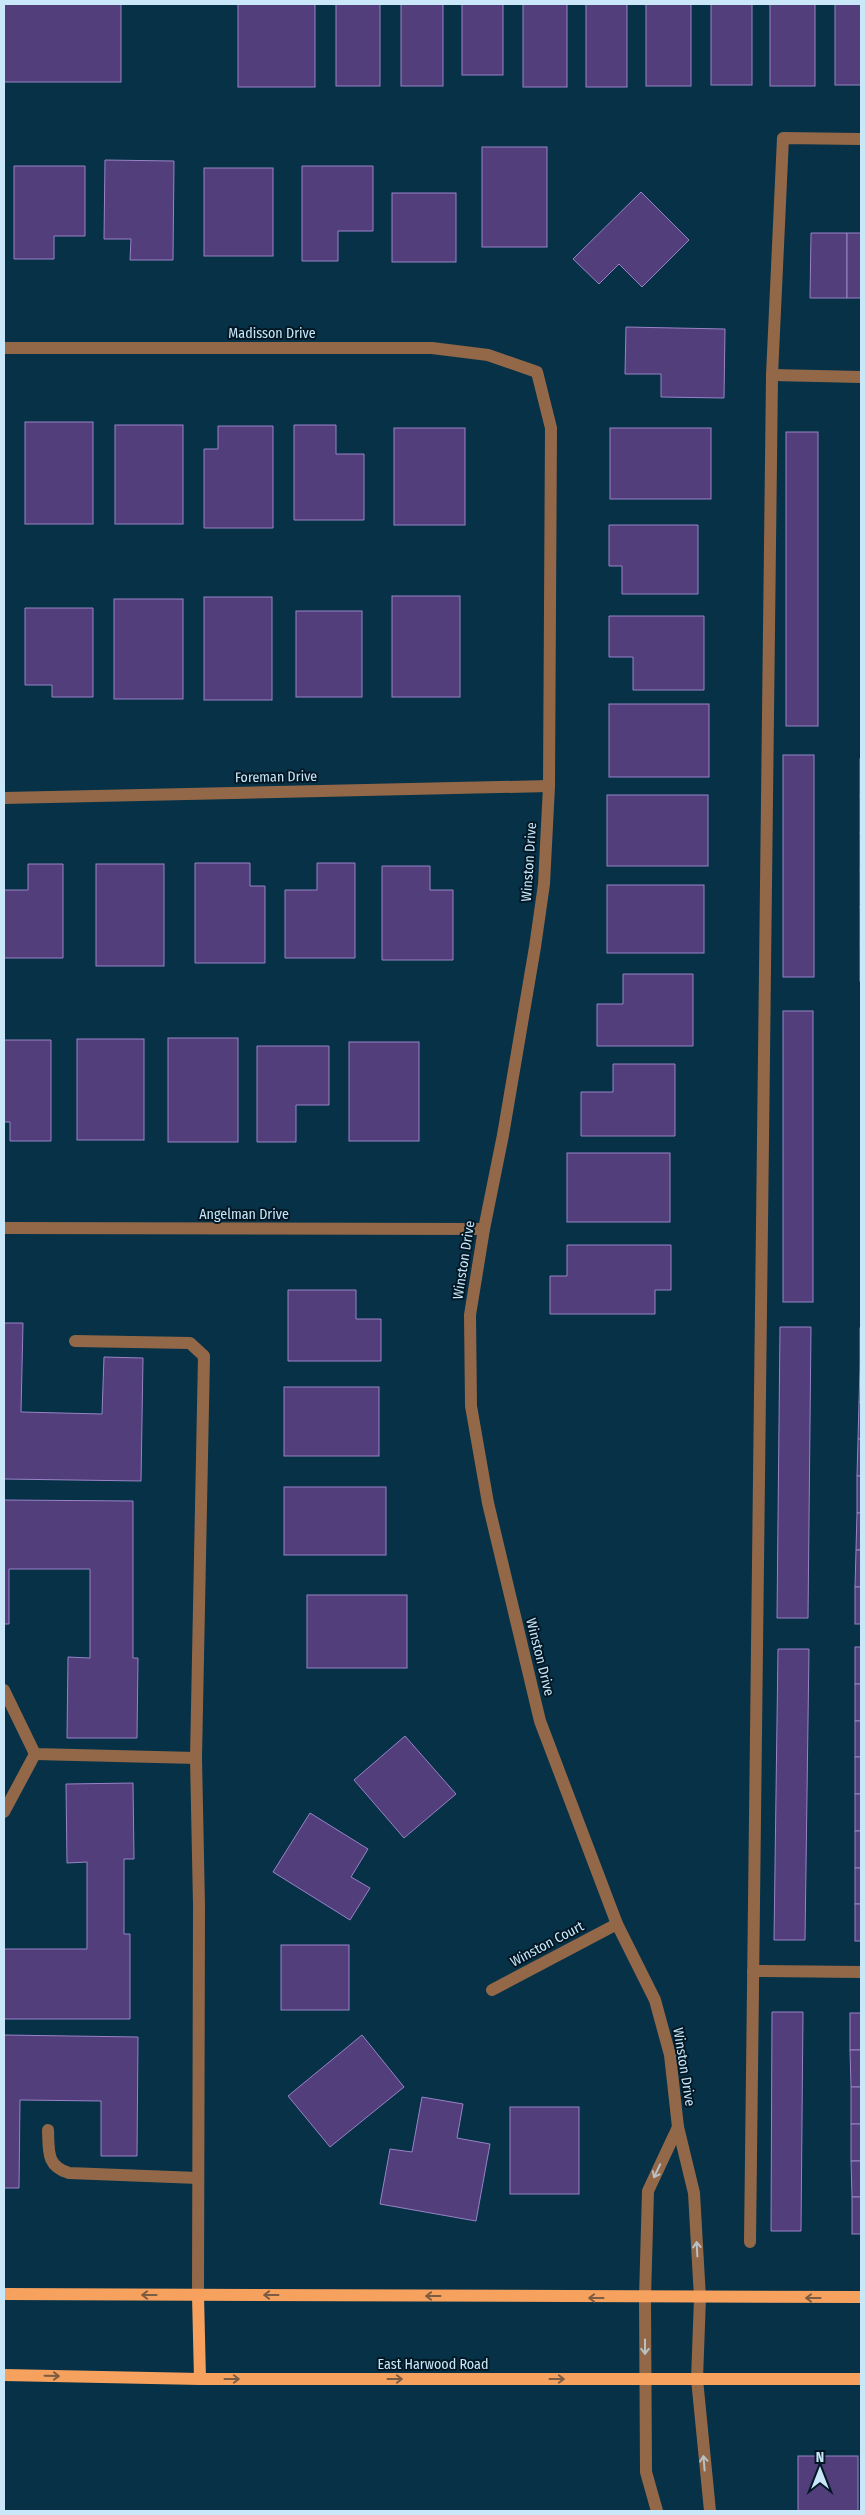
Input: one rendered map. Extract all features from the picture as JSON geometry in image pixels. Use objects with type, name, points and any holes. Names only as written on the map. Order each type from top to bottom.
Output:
[{"type":"main road","points":[[4,2294],[645,2298],[861,2297]]},
{"type":"main road","points":[[198,2295],[200,2379]]},
{"type":"main road","name":"East Harwood Road","points":[[4,2374],[200,2379],[861,2380]]},
{"type":"street","points":[[750,2242],[772,375],[783,138],[861,139]]},
{"type":"street","name":"Madisson Drive","points":[[4,348],[432,348],[488,355],[537,372]]},
{"type":"street","name":"Winston Drive","points":[[537,372],[551,428],[549,786],[544,884],[503,1135],[484,1230],[470,1315],[471,1406],[488,1503],[540,1721],[617,1924],[655,2000],[670,2055],[678,2127],[694,2193],[700,2298],[698,2379],[710,2511]]},
{"type":"street","points":[[772,375],[861,377]]},
{"type":"street","name":"Foreman Drive","points":[[4,798],[549,786]]},
{"type":"street","name":"Angelman Drive","points":[[4,1228],[484,1230]]},
{"type":"street","points":[[74,1341],[190,1343],[204,1356],[196,1758],[199,1905],[198,2295]]},
{"type":"street","points":[[4,1690],[35,1754]]},
{"type":"street","points":[[35,1754],[196,1758]]},
{"type":"street","points":[[4,1812],[35,1754]]},
{"type":"street","name":"Winston Court","points":[[492,1990],[617,1924]]},
{"type":"street","points":[[753,1971],[861,1972]]},
{"type":"street","name":"Winston Drive","points":[[657,2511],[646,2472],[645,2298],[648,2191],[678,2127]]},
{"type":"street","points":[[48,2130],[49,2157],[58,2170],[70,2173],[198,2178]]},
{"type":"building","points":[[4,4],[121,4],[121,82],[4,82]]},
{"type":"building","points":[[238,4],[315,4],[315,87],[238,87]]},
{"type":"building","points":[[336,4],[380,4],[380,86],[336,86]]},
{"type":"building","points":[[401,4],[443,4],[443,86],[401,86]]},
{"type":"building","points":[[462,4],[503,4],[503,75],[462,75]]},
{"type":"building","points":[[523,4],[567,4],[567,87],[523,87]]},
{"type":"building","points":[[586,4],[627,4],[627,87],[586,87]]},
{"type":"building","points":[[646,4],[691,4],[691,86],[646,86]]},
{"type":"building","points":[[711,4],[752,4],[752,85],[711,85]]},
{"type":"building","points":[[770,4],[815,4],[815,86],[770,86]]},
{"type":"building","points":[[835,4],[861,4],[861,85],[835,85]]},
{"type":"building","points":[[482,147],[547,147],[547,247],[482,247]]},
{"type":"building","points":[[105,160],[174,161],[173,260],[130,260],[131,239],[104,239]]},
{"type":"building","points":[[14,166],[85,166],[85,236],[54,236],[54,259],[14,259]]},
{"type":"building","points":[[302,166],[373,166],[373,231],[338,231],[338,261],[302,261]]},
{"type":"building","points":[[204,168],[273,168],[273,256],[204,256]]},
{"type":"building","points":[[641,192],[689,240],[642,287],[619,264],[599,284],[573,259]]},
{"type":"building","points":[[392,193],[456,193],[456,262],[392,262]]},
{"type":"building","points":[[811,233],[847,233],[847,298],[810,298]]},
{"type":"building","points":[[847,233],[861,233],[861,298],[847,298]]},
{"type":"building","points":[[626,327],[725,329],[724,398],[661,397],[661,374],[625,374]]},
{"type":"building","points":[[25,422],[93,422],[93,524],[25,524]]},
{"type":"building","points":[[115,425],[183,425],[183,524],[115,524]]},
{"type":"building","points":[[294,425],[336,425],[336,454],[364,454],[364,520],[294,520]]},
{"type":"building","points":[[218,426],[273,426],[273,528],[204,528],[204,449],[218,449]]},
{"type":"building","points":[[394,428],[465,428],[465,525],[394,525]]},
{"type":"building","points":[[610,428],[711,428],[711,499],[610,499]]},
{"type":"building","points":[[786,432],[818,432],[818,726],[786,726]]},
{"type":"building","points":[[609,525],[698,525],[698,594],[622,594],[622,566],[609,566]]},
{"type":"building","points":[[392,596],[460,596],[460,697],[392,697]]},
{"type":"building","points":[[204,597],[272,597],[272,700],[204,700]]},
{"type":"building","points":[[114,599],[183,599],[183,699],[114,699]]},
{"type":"building","points":[[25,608],[93,608],[93,697],[52,697],[52,685],[25,685]]},
{"type":"building","points":[[296,611],[362,611],[362,697],[296,697]]},
{"type":"building","points":[[609,616],[704,616],[704,690],[633,690],[633,657],[609,657]]},
{"type":"building","points":[[609,704],[709,704],[709,777],[609,777]]},
{"type":"building","points":[[783,755],[814,755],[814,977],[783,977]]},
{"type":"building","points":[[861,759],[861,796],[860,796]]},
{"type":"building","points":[[607,795],[708,795],[708,866],[607,866]]},
{"type":"building","points":[[861,796],[861,833],[860,833]]},
{"type":"building","points":[[861,833],[861,870],[860,870]]},
{"type":"building","points":[[195,863],[250,863],[250,886],[265,886],[265,963],[195,963]]},
{"type":"building","points":[[317,863],[355,863],[355,958],[285,958],[285,890],[317,890]]},
{"type":"building","points":[[28,864],[63,864],[63,958],[4,958],[4,890],[28,890]]},
{"type":"building","points":[[96,864],[164,864],[164,966],[96,966]]},
{"type":"building","points":[[382,866],[430,866],[430,890],[453,890],[453,960],[382,960]]},
{"type":"building","points":[[861,870],[861,907],[860,907]]},
{"type":"building","points":[[607,885],[704,885],[704,953],[607,953]]},
{"type":"building","points":[[861,907],[861,944],[860,944]]},
{"type":"building","points":[[861,944],[861,981],[860,981]]},
{"type":"building","points":[[623,974],[693,974],[693,1046],[597,1046],[597,1004],[623,1004]]},
{"type":"building","points":[[783,1011],[813,1011],[813,1302],[783,1302]]},
{"type":"building","points":[[168,1038],[238,1038],[238,1142],[168,1142]]},
{"type":"building","points":[[77,1039],[144,1039],[144,1140],[77,1140]]},
{"type":"building","points":[[4,1040],[51,1040],[51,1141],[10,1141],[10,1122],[4,1122]]},
{"type":"building","points":[[349,1042],[419,1042],[419,1141],[349,1141]]},
{"type":"building","points":[[257,1046],[329,1046],[329,1105],[296,1105],[296,1142],[257,1142]]},
{"type":"building","points":[[613,1064],[675,1064],[675,1136],[581,1136],[581,1092],[613,1092]]},
{"type":"building","points":[[567,1153],[670,1153],[670,1222],[567,1222]]},
{"type":"building","points":[[567,1245],[671,1245],[671,1290],[655,1290],[655,1314],[550,1314],[550,1276],[567,1276]]},
{"type":"building","points":[[288,1290],[356,1290],[356,1319],[381,1319],[381,1361],[288,1361]]},
{"type":"building","points":[[4,1323],[23,1323],[21,1412],[102,1414],[104,1357],[143,1358],[141,1481],[4,1479]]},
{"type":"building","points":[[780,1327],[811,1327],[808,1618],[777,1618]]},
{"type":"building","points":[[861,1328],[861,1366],[860,1366]]},
{"type":"building","points":[[860,1366],[861,1402],[859,1402]]},
{"type":"building","points":[[284,1387],[379,1387],[379,1456],[284,1456]]},
{"type":"building","points":[[859,1402],[861,1402],[861,1439],[858,1439]]},
{"type":"building","points":[[858,1439],[861,1439],[861,1476],[857,1476]]},
{"type":"building","points":[[857,1476],[861,1476],[861,1513],[857,1513]]},
{"type":"building","points":[[284,1487],[386,1487],[386,1555],[284,1555]]},
{"type":"building","points":[[4,1500],[133,1501],[133,1658],[138,1658],[137,1738],[67,1738],[68,1657],[90,1658],[90,1569],[9,1569],[9,1624],[4,1624]]},
{"type":"building","points":[[857,1513],[861,1513],[861,1550],[856,1550]]},
{"type":"building","points":[[856,1550],[861,1550],[861,1587],[855,1587]]},
{"type":"building","points":[[855,1587],[861,1587],[861,1624],[855,1624]]},
{"type":"building","points":[[307,1595],[407,1595],[407,1668],[307,1668]]},
{"type":"building","points":[[855,1647],[861,1647],[861,1684],[855,1684]]},
{"type":"building","points":[[778,1649],[809,1649],[805,1940],[774,1940]]},
{"type":"building","points":[[855,1684],[861,1684],[861,1721],[855,1721]]},
{"type":"building","points":[[855,1721],[861,1721],[861,1757],[855,1757]]},
{"type":"building","points":[[405,1736],[456,1794],[404,1838],[354,1780]]},
{"type":"building","points":[[855,1757],[861,1757],[861,1794],[855,1794]]},
{"type":"building","points":[[133,1783],[134,1859],[124,1859],[124,1934],[130,1934],[130,2019],[4,2019],[4,1949],[87,1949],[87,1862],[67,1863],[66,1784]]},
{"type":"building","points":[[855,1794],[861,1794],[861,1831],[855,1831]]},
{"type":"building","points":[[310,1813],[368,1849],[351,1877],[370,1888],[350,1920],[273,1872]]},
{"type":"building","points":[[855,1831],[861,1831],[861,1868],[855,1868]]},
{"type":"building","points":[[855,1868],[861,1868],[861,1904],[855,1904]]},
{"type":"building","points":[[855,1904],[861,1904],[861,1941],[855,1941]]},
{"type":"building","points":[[281,1945],[349,1945],[349,2010],[281,2010]]},
{"type":"building","points":[[772,2012],[803,2012],[801,2231],[771,2231]]},
{"type":"building","points":[[850,2013],[861,2013],[861,2050],[850,2050]]},
{"type":"building","points":[[4,2035],[138,2037],[137,2156],[101,2156],[101,2101],[20,2100],[19,2188],[4,2188]]},
{"type":"building","points":[[362,2035],[404,2087],[330,2147],[288,2096]]},
{"type":"building","points":[[850,2050],[861,2050],[861,2087],[851,2087]]},
{"type":"building","points":[[851,2087],[861,2087],[861,2124],[851,2124]]},
{"type":"building","points":[[422,2097],[463,2104],[457,2138],[490,2144],[476,2221],[380,2204],[390,2149],[412,2152]]},
{"type":"building","points":[[510,2107],[579,2107],[579,2194],[510,2194]]},
{"type":"building","points":[[851,2124],[861,2124],[861,2161],[851,2161]]},
{"type":"building","points":[[851,2161],[861,2161],[861,2197],[852,2197]]},
{"type":"building","points":[[852,2197],[861,2197],[861,2234],[852,2234]]},
{"type":"building","points":[[798,2456],[858,2456],[858,2511],[798,2511]]}]
